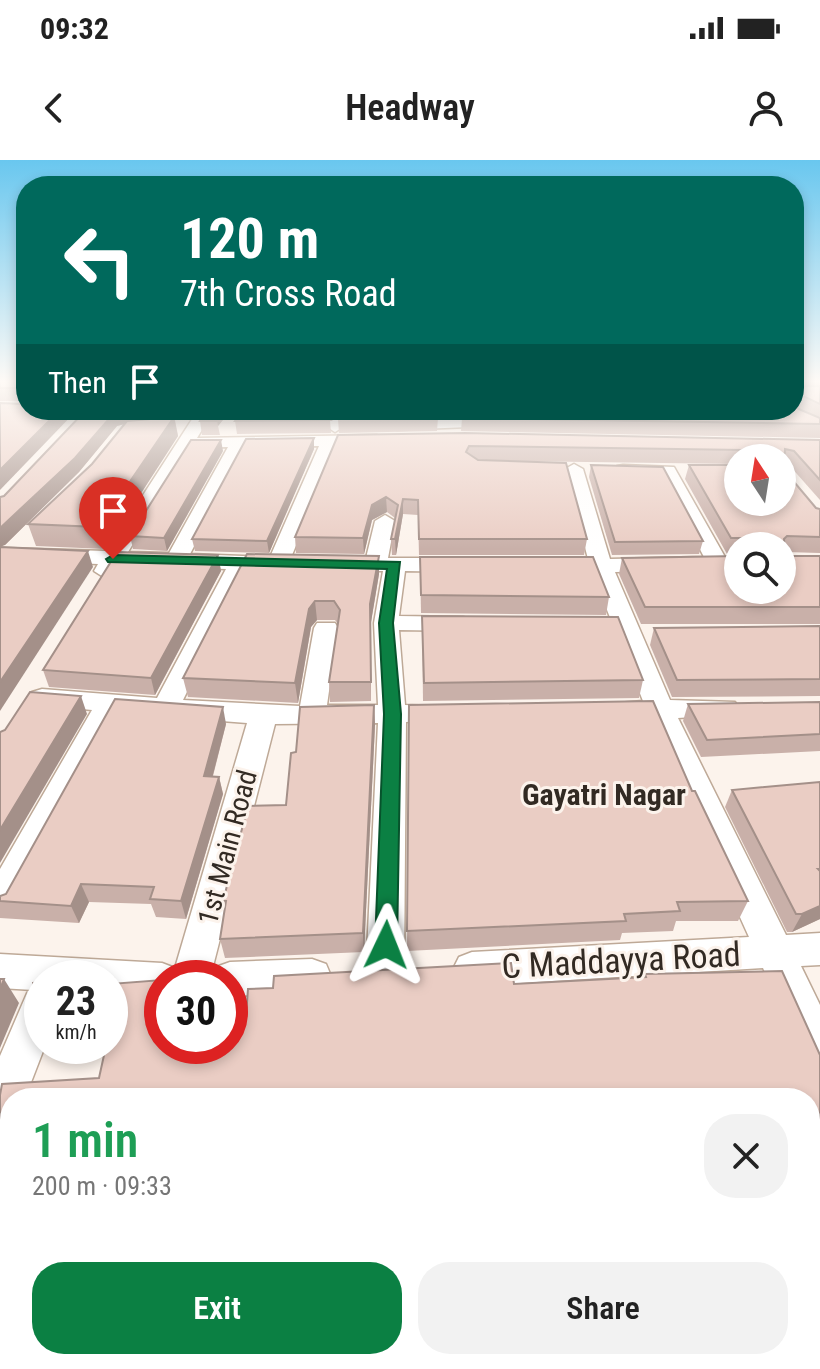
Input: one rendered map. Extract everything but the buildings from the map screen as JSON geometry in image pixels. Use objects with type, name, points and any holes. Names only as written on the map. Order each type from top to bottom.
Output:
[{"type":"street","points":[[90,597],[190,436]]},
{"type":"street","points":[[224,436],[240,442],[273,436]]},
{"type":"street","points":[[278,564],[331,436]]},
{"type":"street","points":[[450,436],[478,439]]},
{"type":"street","points":[[175,562],[240,442]]},
{"type":"street","points":[[696,471],[582,469],[601,566],[627,630],[660,709],[820,1048]]},
{"type":"street","points":[[668,471],[724,557]]},
{"type":"street","points":[[385,521],[386,623],[411,972]]},
{"type":"street","points":[[8,559],[33,533]]},
{"type":"street","points":[[8,559],[490,565]]},
{"type":"street","points":[[537,566],[724,563]]},
{"type":"street","points":[[165,709],[239,564]]},
{"type":"street","points":[[386,623],[482,624]]},
{"type":"street","points":[[593,625],[661,634]]},
{"type":"street","points":[[312,715],[326,628]]},
{"type":"street","points":[[44,672],[25,702],[110,704],[263,715],[471,713]]},
{"type":"street","points":[[0,900],[110,704]]},
{"type":"street","points":[[597,710],[756,708]]},
{"type":"street","name":"1st Main Road","points":[[196,960],[263,715]]},
{"type":"street","name":"C Maddayya Road","points":[[248,978],[820,949]]},
{"type":"street","points":[[0,971],[24,978]]},
{"type":"street","points":[[8,1088],[24,1048]]},
{"type":"district","name":"Gayatri Nagar","points":[[604,795]]},
{"type":"route","points":[[113,559],[395,565],[386,623],[392,714],[386,945]]}]
